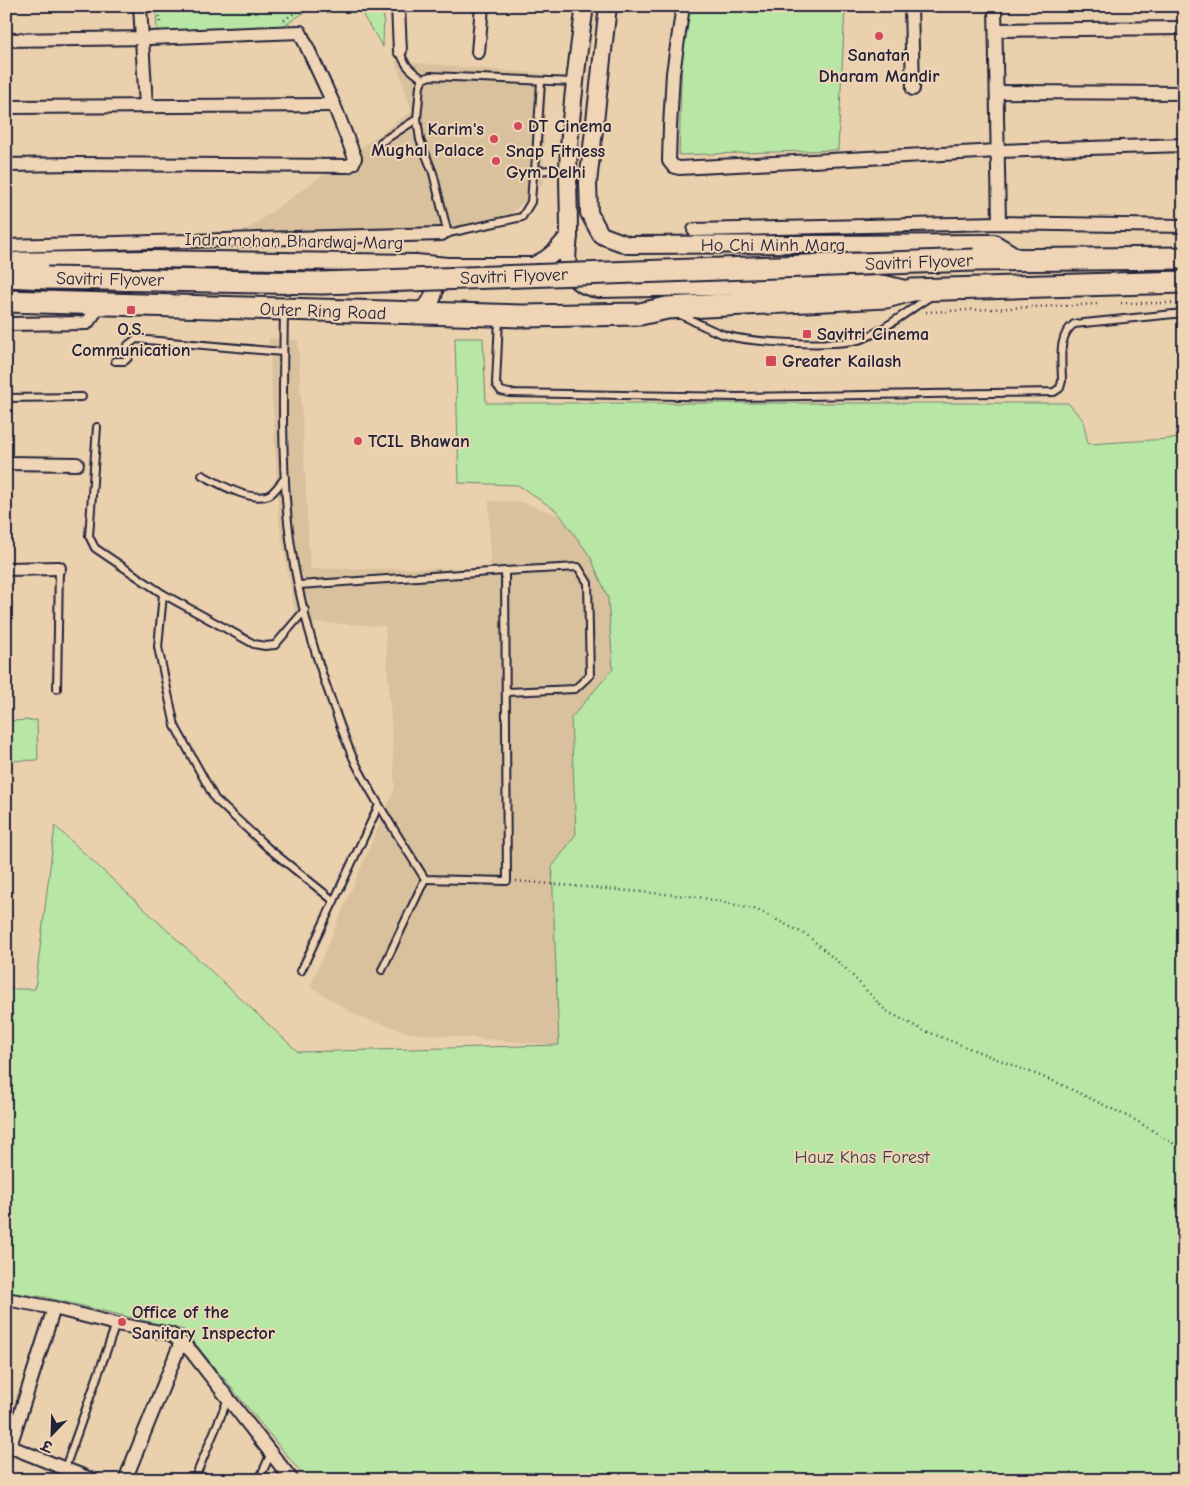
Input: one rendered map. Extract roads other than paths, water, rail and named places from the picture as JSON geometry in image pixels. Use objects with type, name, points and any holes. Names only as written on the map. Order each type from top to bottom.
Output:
[{"type":"main road","points":[[1022,260],[1184,258]]},
{"type":"main road","name":"Savitri Flyover","points":[[6,276],[322,283],[974,260],[1022,260]]},
{"type":"main road","points":[[666,308],[886,297],[912,290],[1184,282]]},
{"type":"main road","name":"Outer Ring Road","points":[[6,301],[524,316],[640,314],[666,308]]},
{"type":"street","points":[[140,6],[146,106]]},
{"type":"street","points":[[398,6],[400,51]]},
{"type":"street","points":[[478,52],[482,6]]},
{"type":"street","points":[[585,6],[574,82],[568,169],[569,236],[567,264],[570,272],[582,284],[598,289],[885,284],[912,290]]},
{"type":"street","name":"Ho Chi Minh Marg","points":[[608,6],[588,184],[589,213],[602,235],[628,245],[994,243],[1022,260]]},
{"type":"street","points":[[683,6],[673,73],[669,161],[673,166],[679,168],[998,151],[1184,145]]},
{"type":"street","points":[[911,6],[914,89]]},
{"type":"street","points":[[996,6],[999,223]]},
{"type":"street","points":[[996,30],[1184,28]]},
{"type":"street","points":[[6,40],[142,38],[300,32],[334,105],[355,158],[353,163],[348,166],[6,165]]},
{"type":"street","points":[[997,92],[1184,92]]},
{"type":"street","points":[[6,107],[334,105]]},
{"type":"street","points":[[694,230],[999,223],[1184,226]]},
{"type":"street","points":[[6,246],[445,234]]},
{"type":"street","name":"Indramohan Bhardwaj Marg","points":[[6,261],[148,259],[416,263],[448,266],[533,266],[556,251],[569,236]]},
{"type":"street","points":[[715,288],[706,285],[699,279],[696,261],[708,247],[717,246]]},
{"type":"street","points":[[409,313],[421,311],[430,303],[435,292],[434,279],[427,269],[416,263]]},
{"type":"street","points":[[6,324],[87,323],[101,304]]},
{"type":"street","points":[[6,463],[77,464]]},
{"type":"street","points":[[6,569],[59,568]]},
{"type":"street","points":[[6,1299],[54,1308],[116,1324],[171,1334],[191,1351],[272,1452],[292,1480]]},
{"type":"street","points":[[54,1308],[8,1445],[93,1480]]},
{"type":"street","points":[[125,1480],[181,1342]]},
{"type":"lane","points":[[400,51],[403,62],[411,71],[423,79]]},
{"type":"lane","points":[[541,82],[532,202],[522,218],[445,234],[433,173],[420,140],[417,119],[420,86],[423,79],[430,76],[574,82]]},
{"type":"lane","points":[[381,142],[417,119]]},
{"type":"lane","points":[[535,171],[568,169]]},
{"type":"lane","points":[[666,308],[722,335],[749,341],[841,343],[862,339],[942,290]]},
{"type":"lane","points":[[284,310],[283,456],[288,524],[305,610],[325,683],[354,761],[378,804],[425,878]]},
{"type":"lane","points":[[499,315],[496,384],[501,391],[508,394],[737,397],[1054,392],[1060,388],[1062,382],[1063,337],[1067,328],[1074,324],[1184,313]]},
{"type":"lane","points":[[115,361],[125,361],[128,358],[128,345],[136,339],[283,352]]},
{"type":"lane","points":[[6,398],[82,397]]},
{"type":"lane","points":[[98,427],[89,536],[95,548],[163,594],[254,644],[274,645],[305,610]]},
{"type":"lane","points":[[202,475],[249,496],[258,498],[270,495],[285,478]]},
{"type":"lane","points":[[299,585],[578,566],[588,583],[590,675],[575,689],[507,692]]},
{"type":"lane","points":[[56,690],[59,568]]},
{"type":"lane","points":[[425,878],[507,881],[505,571]]},
{"type":"lane","points":[[163,594],[158,648],[175,726],[215,799],[268,848],[334,901]]},
{"type":"lane","points":[[301,971],[378,804]]},
{"type":"lane","points":[[382,970],[425,878]]},
{"type":"lane","points":[[65,1468],[116,1324]]},
{"type":"lane","points":[[194,1480],[229,1398]]},
{"type":"lane","points":[[259,1480],[272,1452]]},
{"type":"place","name":"Sanatan Dharam Mandir","points":[[879,36]]},
{"type":"place","name":"DT Cinema","points":[[518,126]]},
{"type":"place","name":"Karim's Mughal Palace","points":[[494,139]]},
{"type":"place","name":"Snap Fitness Gym Delhi","points":[[496,161]]},
{"type":"place","name":"O.S. Communication","points":[[131,310]]},
{"type":"place","name":"Savitri Cinema","points":[[807,334]]},
{"type":"place","name":"Greater Kailash","points":[[771,361]]},
{"type":"place","name":"TCIL Bhawan","points":[[358,441]]},
{"type":"place","name":"Office of the Sanitary Inspector","points":[[122,1322]]},
{"type":"park label","name":"Hauz Khas Forest","points":[[862,1157]]}]
